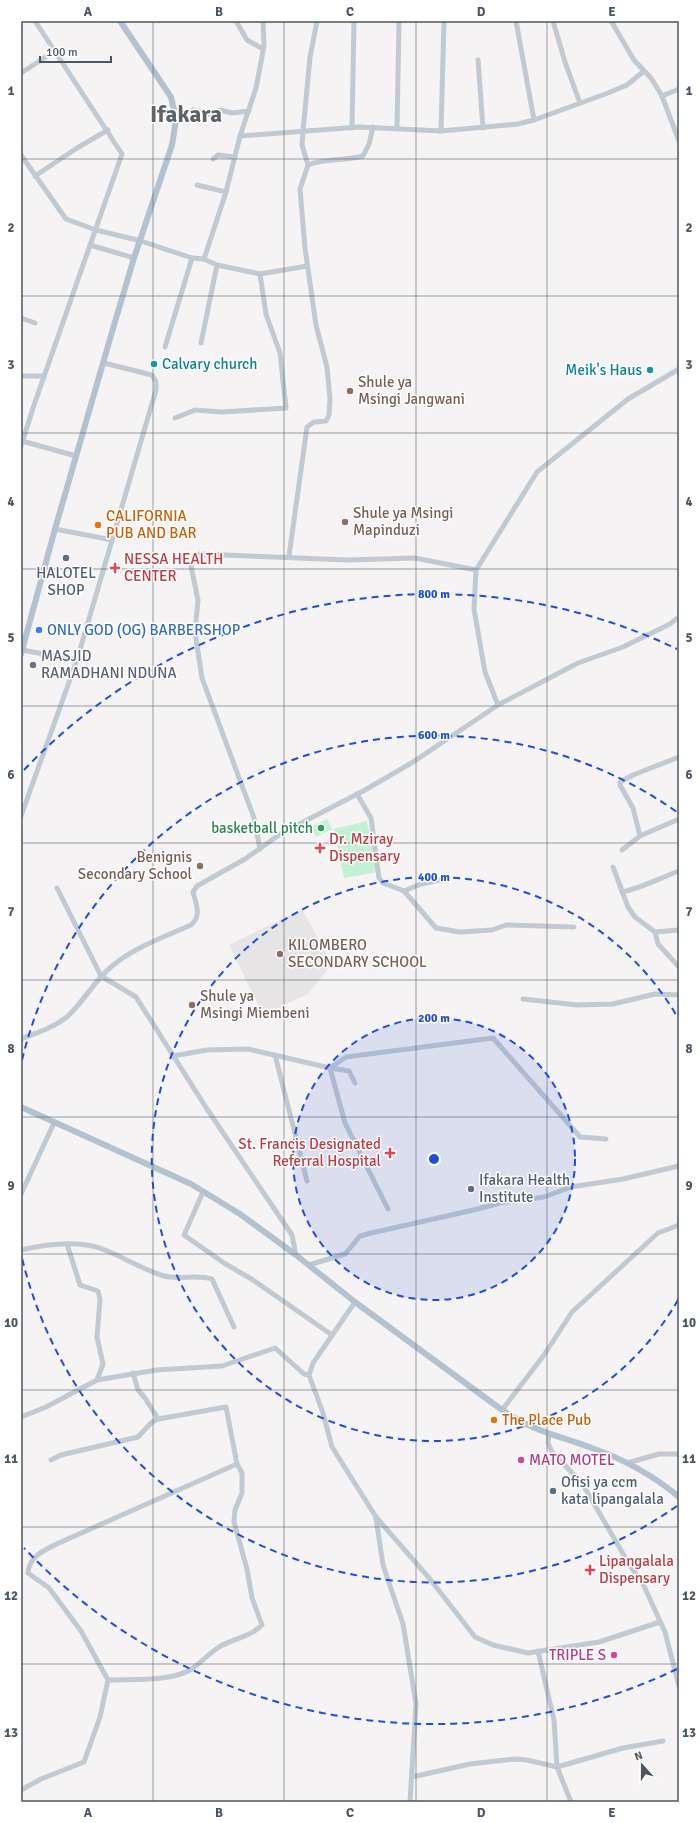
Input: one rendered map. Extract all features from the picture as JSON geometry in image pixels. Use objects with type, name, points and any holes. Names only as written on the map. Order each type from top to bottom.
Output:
[{"type":"main road","points":[[22,652],[55,529],[134,258],[141,241],[172,145],[176,120],[171,97],[120,21]]},
{"type":"main road","points":[[21,1107],[191,1184],[240,1214],[296,1255],[355,1302],[502,1410],[525,1424],[549,1434],[589,1447],[627,1462],[668,1487],[679,1497]]},
{"type":"street","points":[[35,21],[108,130],[122,154],[22,443],[76,456]]},
{"type":"street","points":[[236,21],[247,40],[263,50]]},
{"type":"street","points":[[204,259],[226,192],[240,136],[250,111],[263,50],[263,21]]},
{"type":"street","points":[[289,556],[307,427],[314,422],[326,421],[329,415],[330,404],[327,367],[316,325],[307,266],[300,189],[308,165],[302,145],[310,57],[317,21]]},
{"type":"street","points":[[352,128],[354,21]]},
{"type":"street","points":[[397,129],[399,21]]},
{"type":"street","points":[[441,131],[444,21]]},
{"type":"street","points":[[516,21],[534,120]]},
{"type":"street","points":[[554,21],[565,62],[580,102]]},
{"type":"street","points":[[611,21],[628,51],[644,72],[651,78],[662,96],[679,141]]},
{"type":"street","points":[[21,73],[55,51]]},
{"type":"street","points":[[478,60],[483,128]]},
{"type":"street","points":[[240,136],[373,127],[441,131],[483,128],[534,120],[627,85],[644,72]]},
{"type":"street","points":[[662,96],[679,89]]},
{"type":"street","points":[[193,110],[212,115],[220,110],[232,113],[250,111]]},
{"type":"street","points":[[308,165],[325,159],[363,156],[369,144],[373,127]]},
{"type":"street","points":[[35,176],[77,148],[108,130]]},
{"type":"street","points":[[21,155],[64,217],[96,230],[141,241],[192,258],[204,259],[217,265],[260,274],[307,266]]},
{"type":"street","points":[[213,159],[218,155],[235,157]]},
{"type":"street","points":[[197,185],[226,192]]},
{"type":"street","points":[[90,244],[134,258]]},
{"type":"street","points":[[165,347],[192,258]]},
{"type":"street","points":[[201,343],[217,265]]},
{"type":"street","points":[[175,418],[195,410],[222,412],[286,408],[280,353],[266,314],[260,274]]},
{"type":"street","points":[[21,318],[35,323]]},
{"type":"street","points":[[21,816],[76,660],[156,390],[156,382],[152,375],[104,363]]},
{"type":"street","points":[[498,705],[485,672],[474,609],[476,570],[537,472],[628,399],[679,368]]},
{"type":"street","points":[[21,376],[44,376]]},
{"type":"street","points":[[55,529],[112,540]]},
{"type":"street","points":[[260,848],[254,818],[202,678],[195,632],[198,600],[191,566],[195,555],[289,556],[348,560],[415,558],[476,570]]},
{"type":"street","points":[[21,1039],[61,1021],[68,1016],[101,976],[136,949],[191,925],[196,921],[198,915],[194,888],[245,859],[282,833],[357,794],[413,762],[498,705],[578,663],[623,646],[670,624],[679,618]]},
{"type":"street","points":[[22,652],[76,660]]},
{"type":"street","points":[[640,836],[634,811],[620,785],[620,782],[633,775],[679,757]]},
{"type":"street","points":[[357,794],[371,818],[379,878],[383,883],[404,891],[436,928],[460,932],[492,930],[506,925],[574,927]]},
{"type":"street","points":[[622,850],[640,836],[679,819]]},
{"type":"street","points":[[613,867],[628,907],[635,917],[655,932],[658,944],[679,967]]},
{"type":"street","points":[[622,892],[638,888],[679,871]]},
{"type":"street","points":[[404,891],[421,884],[444,879]]},
{"type":"street","points":[[57,888],[101,976],[136,997],[173,1056],[292,1235],[296,1255]]},
{"type":"street","points":[[655,932],[679,930]]},
{"type":"street","points":[[523,999],[577,1005],[613,1004],[655,994],[679,995]]},
{"type":"street","points":[[330,1068],[346,1057],[493,1038],[580,1137],[606,1139]]},
{"type":"street","points":[[173,1056],[207,1050],[248,1049],[349,1071],[355,1083]]},
{"type":"street","points":[[275,1055],[307,1181]]},
{"type":"street","points":[[330,1068],[345,1123],[388,1209]]},
{"type":"street","points":[[21,1194],[54,1123]]},
{"type":"street","points":[[309,1266],[345,1254],[360,1236],[371,1233],[500,1203],[544,1197],[570,1187],[623,1179],[679,1166]]},
{"type":"street","points":[[203,1192],[184,1235],[253,1280],[332,1335]]},
{"type":"street","points":[[502,1410],[544,1355],[572,1312],[658,1233],[679,1225]]},
{"type":"street","points":[[67,1244],[80,1285],[98,1291],[100,1299],[97,1337],[103,1364],[97,1380]]},
{"type":"street","points":[[21,1250],[34,1247],[81,1244],[104,1249],[156,1274],[174,1278],[206,1277],[212,1279],[234,1327]]},
{"type":"street","points":[[355,1302],[313,1364],[309,1375],[323,1413],[332,1447],[376,1517],[430,1579],[475,1637],[493,1645],[528,1653],[599,1642],[660,1622]]},
{"type":"street","points":[[21,1417],[46,1407],[97,1380],[157,1370],[222,1366],[275,1348],[304,1374],[309,1375]]},
{"type":"street","points":[[133,1374],[138,1390],[146,1398],[158,1419]]},
{"type":"street","points":[[51,1460],[61,1455],[138,1437],[151,1423],[158,1419],[226,1407],[238,1464],[242,1473],[242,1493],[235,1510],[234,1522],[247,1569],[252,1598],[262,1625],[256,1631],[220,1647],[206,1656],[191,1670],[174,1677],[108,1680]]},
{"type":"street","points":[[549,1434],[548,1443],[552,1452],[582,1483],[629,1564],[643,1584],[666,1637],[678,1677],[679,1686]]},
{"type":"street","points":[[627,1462],[659,1454],[679,1454]]},
{"type":"street","points":[[21,1790],[41,1779],[84,1762],[100,1717],[108,1680],[81,1631],[54,1594],[49,1588],[28,1573],[28,1567],[32,1559],[41,1552],[61,1542],[238,1464]]},
{"type":"street","points":[[376,1517],[383,1565],[403,1624],[416,1704],[410,1802]]},
{"type":"street","points":[[538,1651],[554,1720],[557,1767],[571,1802]]},
{"type":"street","points":[[412,1777],[470,1764],[515,1759],[528,1760],[557,1767],[623,1748],[663,1741]]},
{"type":"shaded area","name":"KILOMBERO SECONDARY SCHOOL","points":[[302,909],[332,964],[308,994],[263,1015],[229,945]]},
{"type":"green space","name":"basketball pitch","points":[[327,819],[332,829],[316,837],[311,827]]},
{"type":"green space","points":[[367,821],[377,872],[344,878],[334,829]]},
{"type":"place","name":"Calvary church","points":[[154,364]]},
{"type":"place","name":"Meik's Haus","points":[[650,370]]},
{"type":"place","name":"Shule ya Msingi Jangwani","points":[[350,391]]},
{"type":"place","name":"Shule ya Msingi Mapinduzi","points":[[345,522]]},
{"type":"place","name":"CALIFORNIA PUB AND BAR","points":[[98,525]]},
{"type":"place","name":"HALOTEL SHOP","points":[[66,558]]},
{"type":"place","name":"NESSA HEALTH CENTER","points":[[115,568]]},
{"type":"place","name":"ONLY GOD (OG) BARBERSHOP","points":[[39,630]]},
{"type":"place","name":"MASJID RAMADHANI NDUNA","points":[[33,665]]},
{"type":"place","name":"basketball pitch","points":[[321,828]]},
{"type":"place","name":"Dr. Mziray Dispensary","points":[[320,848]]},
{"type":"place","name":"Benignis Secondary School","points":[[200,866]]},
{"type":"place","name":"KILOMBERO SECONDARY SCHOOL","points":[[280,954]]},
{"type":"place","name":"Shule ya Msingi Miembeni","points":[[192,1005]]},
{"type":"place","name":"St. Francis Designated Referral Hospital","points":[[390,1153]]},
{"type":"place","name":"Ifakara Health Institute","points":[[471,1189]]},
{"type":"place","name":"The Place Pub","points":[[494,1420]]},
{"type":"place","name":"MATO MOTEL","points":[[521,1460]]},
{"type":"place","name":"Ofisi ya ccm kata lipangalala","points":[[553,1491]]},
{"type":"place","name":"Lipangalala Dispensary","points":[[590,1570]]},
{"type":"place","name":"TRIPLE S","points":[[614,1655]]},
{"type":"district","name":"Ifakara","points":[[186,114]]}]
